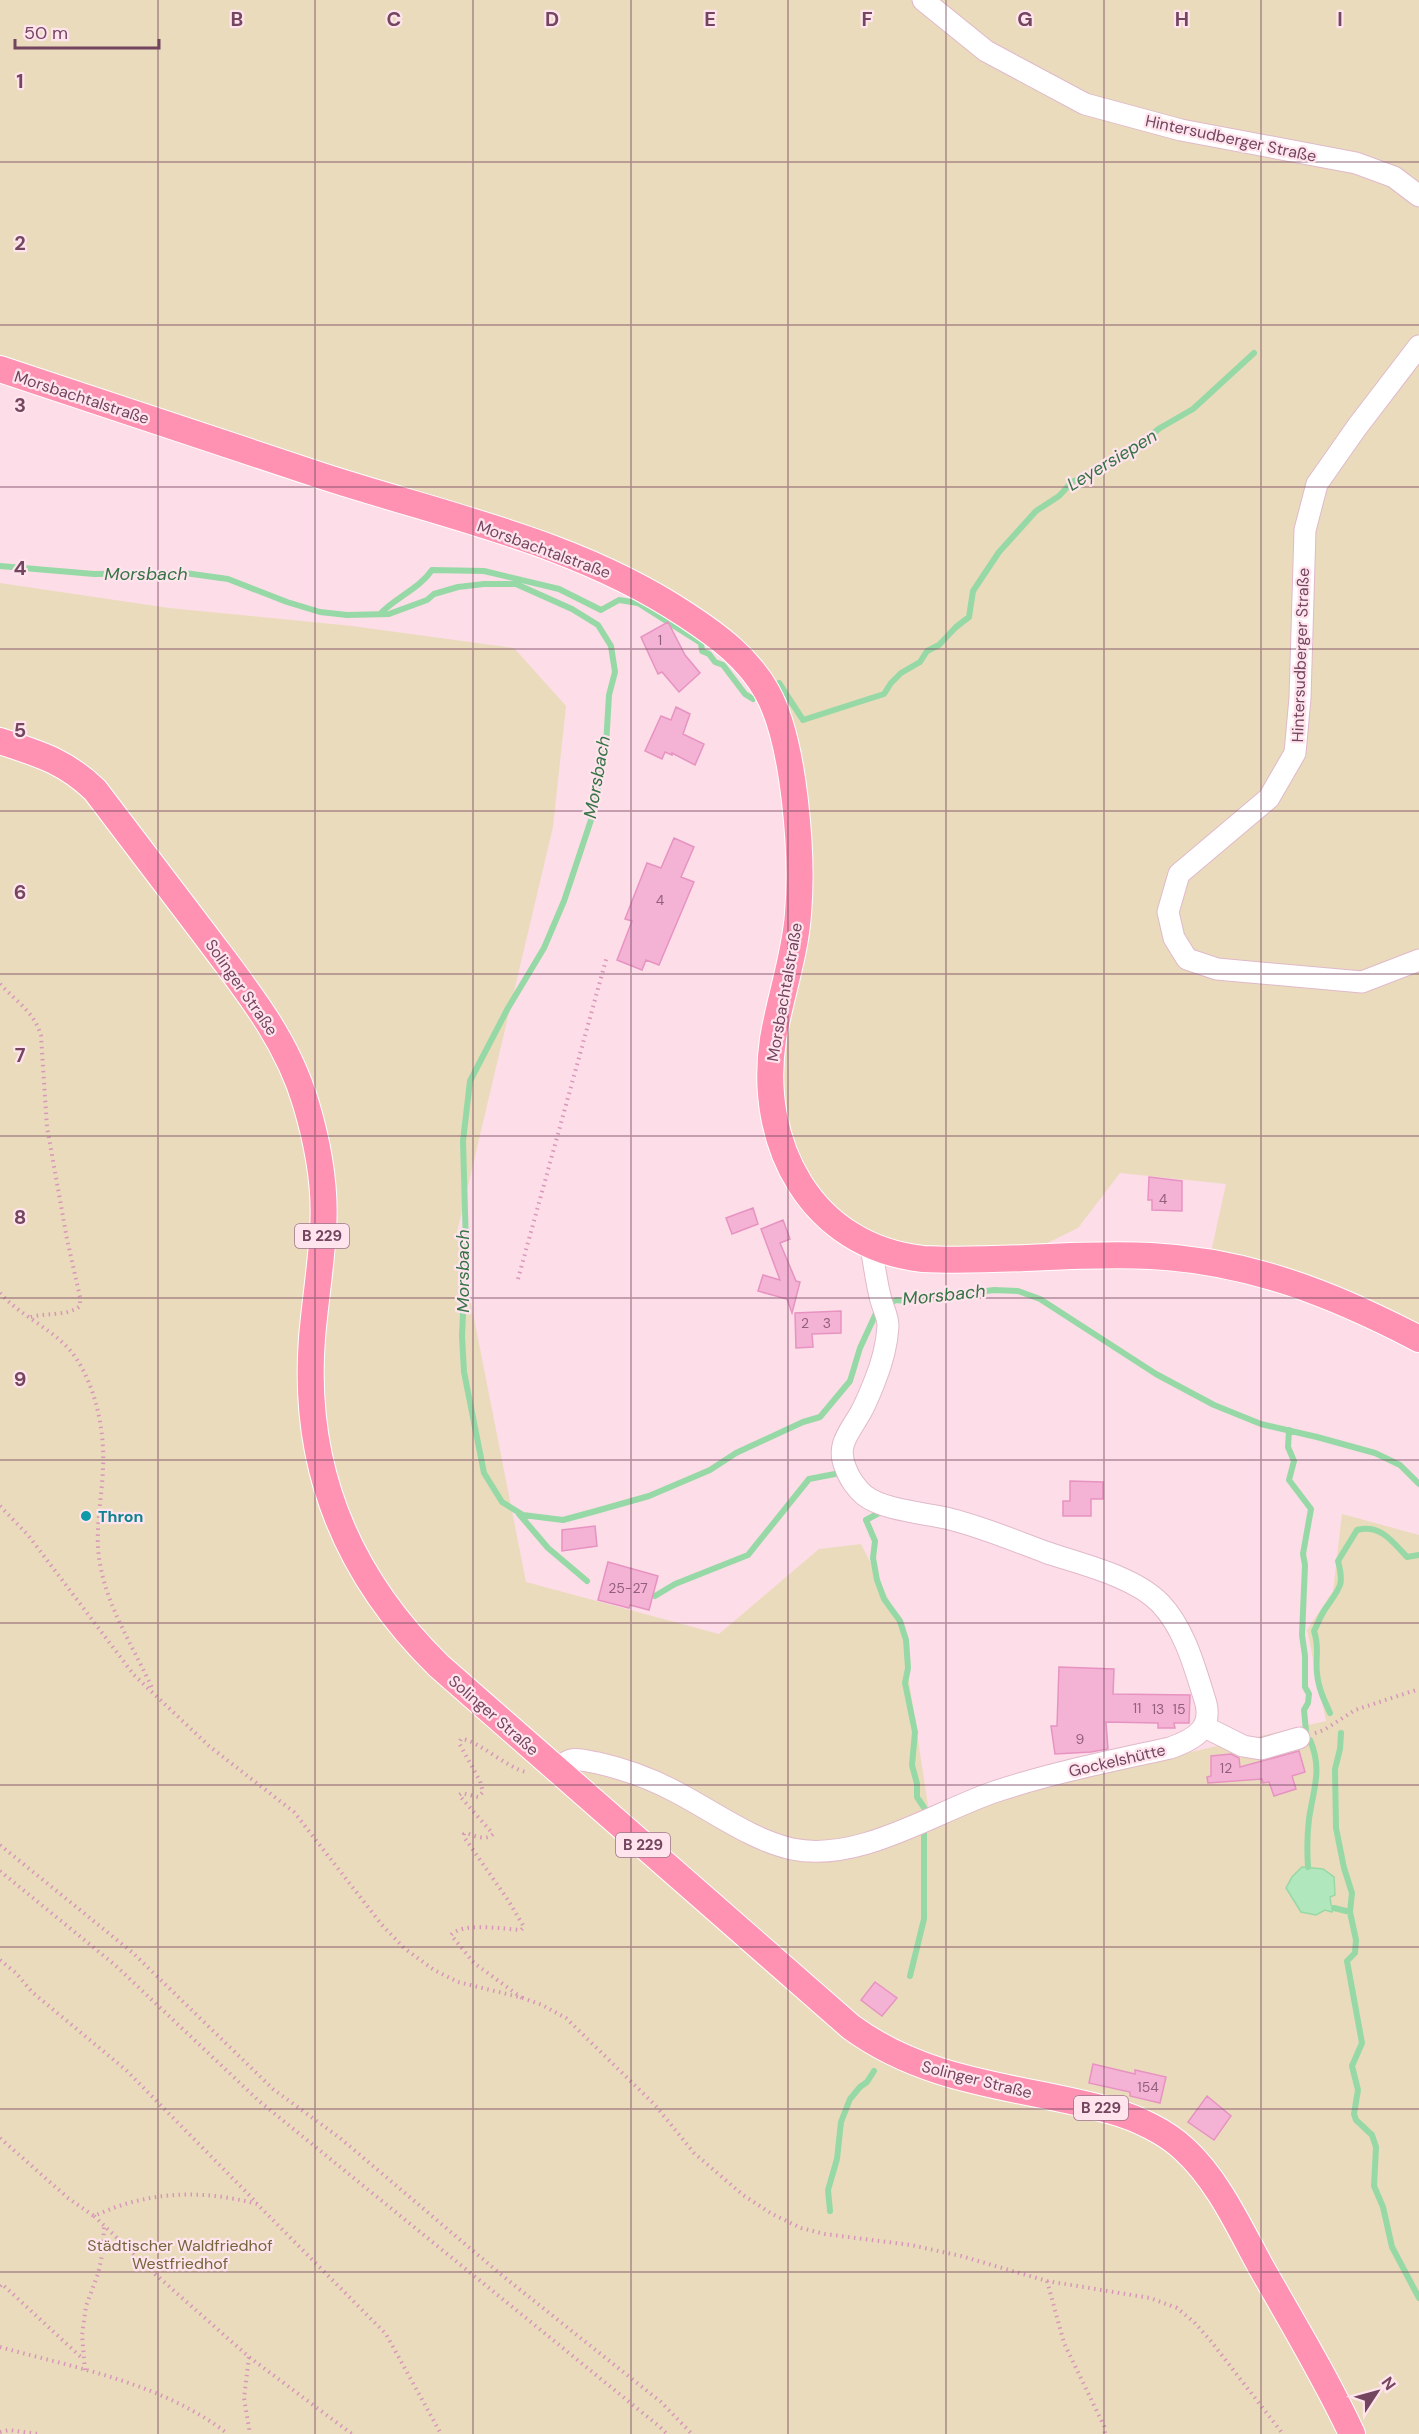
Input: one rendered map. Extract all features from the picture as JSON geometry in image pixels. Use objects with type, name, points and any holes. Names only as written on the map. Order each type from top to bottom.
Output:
[{"type":"main road","name":"Morsbachtalstraße","points":[[0,369],[323,477],[565,553],[652,593],[700,624],[742,657],[767,692],[781,727],[790,768],[798,849],[800,890],[796,937],[773,1039],[770,1066],[774,1125],[791,1168],[811,1200],[836,1225],[872,1247],[906,1257],[923,1259],[1149,1256],[1222,1264],[1263,1273],[1308,1288],[1366,1312],[1419,1339]]},
{"type":"main road","name":"Solinger Straße","points":[[0,741],[61,763],[78,773],[95,790],[265,1015],[285,1049],[306,1101],[320,1167],[323,1228],[310,1383],[317,1448],[337,1519],[372,1586],[408,1637],[851,2027],[870,2041],[933,2071],[1114,2112],[1149,2127],[1184,2148],[1224,2201],[1326,2382],[1352,2434]]},
{"type":"street","name":"Hintersudberger Straße","points":[[923,0],[986,51],[1085,104],[1181,130],[1356,163],[1394,177],[1419,196]]},
{"type":"street","name":"Hintersudberger Straße","points":[[1419,346],[1317,484],[1305,530],[1296,753],[1269,798],[1179,874],[1168,912],[1174,938],[1187,959],[1217,969],[1362,982],[1419,960]]},
{"type":"street","points":[[872,1247],[883,1305],[886,1338],[877,1373],[862,1411],[843,1440],[841,1450],[846,1469],[855,1485],[864,1495],[883,1504],[950,1519],[1117,1578],[1148,1592],[1168,1612],[1191,1657],[1207,1703],[1204,1727],[1243,1746],[1261,1749],[1299,1738]]},
{"type":"street","name":"Gockelshütte","points":[[555,1768],[573,1759],[617,1768],[677,1792],[723,1819],[778,1844],[791,1849],[827,1851],[845,1849],[871,1841],[993,1792],[1047,1776],[1170,1748],[1185,1743],[1204,1727]]},
{"type":"path","points":[[518,1279],[607,956]]},
{"type":"path","points":[[0,984],[31,1014],[38,1024],[41,1036],[47,1127],[80,1297],[80,1306],[75,1310],[39,1314],[28,1318]]},
{"type":"path","points":[[0,1293],[28,1318],[69,1348],[80,1364],[92,1395],[103,1451],[98,1530],[100,1563],[119,1620],[154,1693]]},
{"type":"path","points":[[0,1506],[27,1535],[120,1659],[209,1746],[294,1812],[382,1924],[404,1948],[434,1970],[458,1982],[523,1998],[566,2018],[655,2105],[694,2152],[719,2176],[772,2214],[801,2228],[910,2245],[961,2256],[1047,2281],[1150,2298],[1177,2308],[1210,2340],[1283,2434]]},
{"type":"path","points":[[1299,1738],[1324,1730],[1355,1710],[1419,1689]]},
{"type":"path","points":[[523,1998],[474,1963],[451,1935],[457,1930],[464,1929],[488,1927],[521,1930],[524,1927],[508,1899],[464,1837],[466,1833],[484,1838],[489,1838],[493,1834],[459,1795],[462,1793],[478,1797],[483,1792],[476,1773],[459,1743],[461,1739],[469,1740],[522,1771],[532,1773],[555,1768]]},
{"type":"path","points":[[0,1845],[133,1953],[273,2089],[340,2138],[504,2277],[661,2402],[692,2434]]},
{"type":"path","points":[[0,1871],[123,1971],[259,2100],[667,2434]]},
{"type":"path","points":[[0,1960],[16,1973],[32,1992],[126,2070],[386,2334],[441,2434]]},
{"type":"path","points":[[0,2138],[68,2198],[94,2216],[155,2274],[249,2357],[352,2434]]},
{"type":"path","points":[[94,2216],[141,2198],[175,2193],[232,2197],[257,2204]]},
{"type":"path","points":[[85,2370],[82,2335],[86,2306],[98,2274],[103,2251],[104,2225]]},
{"type":"path","points":[[1047,2281],[1064,2343],[1104,2426],[1105,2434]]},
{"type":"path","points":[[0,2286],[2,2284],[84,2360]]},
{"type":"path","points":[[0,2347],[85,2370],[169,2397],[228,2434]]},
{"type":"path","points":[[249,2357],[244,2398],[250,2434]]},
{"type":"path","points":[[0,2432],[9,2430],[39,2434]]},
{"type":"green space","points":[[0,0],[1419,0],[1419,1341],[1210,1257],[1226,1184],[1120,1173],[1078,1228],[1031,1251],[889,1243],[853,1229],[801,1174],[780,1108],[792,996],[798,866],[770,682],[660,587],[0,378]]},
{"type":"green space","name":"Städtischer Waldfriedhof Westfriedhof","points":[[0,583],[169,608],[352,626],[514,648],[566,706],[553,827],[457,1232],[526,1582],[719,1634],[819,1549],[861,1544],[900,1622],[929,1812],[1326,1721],[1307,1630],[1333,1591],[1342,1514],[1419,1535],[1419,2434],[0,2434]]},
{"type":"shaded area","points":[[1302,1867],[1323,1869],[1334,1877],[1335,1895],[1330,1897],[1334,1908],[1332,1912],[1325,1910],[1316,1915],[1301,1912],[1286,1888],[1292,1877]]},
{"type":"building","points":[[668,622],[685,655],[700,673],[679,692],[662,672],[658,674],[641,637]]},
{"type":"building","points":[[676,707],[690,714],[683,734],[704,744],[695,765],[672,753],[672,755],[665,752],[662,759],[645,751],[661,716],[671,720]]},
{"type":"building","points":[[674,838],[694,847],[681,877],[694,882],[659,965],[646,960],[642,970],[617,960],[632,921],[625,919],[647,863],[661,868]]},
{"type":"building","points":[[1149,1177],[1182,1181],[1182,1211],[1152,1210],[1152,1200],[1148,1200]]},
{"type":"building","points":[[753,1208],[758,1224],[732,1234],[726,1218]]},
{"type":"building","points":[[783,1220],[790,1239],[780,1243],[796,1281],[800,1282],[792,1313],[787,1299],[758,1291],[763,1275],[780,1280],[761,1229]]},
{"type":"building","points":[[841,1311],[841,1333],[812,1334],[813,1347],[796,1348],[795,1313]]},
{"type":"building","points":[[1070,1481],[1103,1482],[1103,1499],[1091,1499],[1091,1516],[1063,1516],[1063,1501],[1070,1501]]},
{"type":"building","points":[[595,1526],[597,1546],[562,1551],[562,1530]]},
{"type":"building","points":[[608,1562],[658,1576],[649,1610],[630,1605],[629,1608],[598,1600]]},
{"type":"building","points":[[1059,1667],[1114,1669],[1113,1694],[1190,1695],[1189,1723],[1174,1723],[1175,1728],[1158,1728],[1158,1723],[1106,1722],[1108,1749],[1055,1754],[1051,1726],[1057,1726]]},
{"type":"building","points":[[1299,1751],[1305,1772],[1292,1776],[1296,1789],[1274,1796],[1269,1782],[1263,1783],[1262,1779],[1208,1783],[1207,1777],[1211,1776],[1211,1756],[1231,1754],[1239,1758],[1240,1767]]},
{"type":"building","points":[[875,1982],[897,1998],[882,2016],[861,2000]]},
{"type":"building","points":[[1093,2064],[1135,2074],[1135,2070],[1166,2077],[1160,2103],[1130,2096],[1130,2092],[1089,2083]]},
{"type":"building","points":[[1207,2096],[1231,2116],[1214,2140],[1188,2122]]},
{"type":"waterway","name":"Leyersiepen","points":[[779,683],[803,720],[884,694],[901,673],[920,662],[927,651],[939,645],[969,617],[973,591],[999,552],[1036,511],[1059,496],[1072,482],[1102,469],[1125,455],[1160,428],[1193,409],[1254,353]]},
{"type":"waterway","name":"Morsbach","points":[[0,566],[94,574],[185,573],[228,579],[320,612],[347,615],[389,614],[427,600],[434,594],[458,587],[516,584],[572,609],[598,625],[611,646],[615,672],[609,695],[606,745],[593,814],[564,901],[544,948],[508,1008],[470,1081],[463,1141],[466,1246],[462,1336],[464,1372],[484,1473],[502,1502],[523,1515],[563,1520],[649,1496],[710,1470],[736,1453],[803,1422],[820,1417],[850,1381],[860,1348],[878,1309]]},
{"type":"waterway","name":"Leyersiepen","points":[[380,614],[427,577],[432,570],[484,571],[559,589],[601,610],[619,600],[638,603],[701,643],[702,651],[709,654],[715,662],[723,665],[745,694],[753,699]]},
{"type":"waterway","name":"Morsbach","points":[[887,1305],[896,1300],[906,1301],[994,1290],[1018,1291],[1040,1299],[1156,1374],[1214,1405],[1261,1424],[1375,1453],[1400,1465],[1419,1484]]},
{"type":"waterway","points":[[1289,1430],[1288,1447],[1294,1461],[1289,1480],[1311,1509],[1303,1554],[1305,1565],[1302,1635],[1305,1687],[1309,1694],[1304,1710],[1306,1731]]},
{"type":"waterway","points":[[655,1596],[675,1584],[748,1555],[809,1479],[840,1473],[842,1476]]},
{"type":"waterway","points":[[875,1510],[879,1513],[866,1520],[875,1541],[873,1558],[877,1580],[884,1599],[900,1621],[906,1640],[908,1668],[905,1683],[915,1732],[912,1765],[917,1784],[917,1797],[925,1809]]},
{"type":"waterway","points":[[519,1514],[548,1548],[587,1581]]},
{"type":"waterway","points":[[1330,1713],[1318,1678],[1317,1643],[1314,1631],[1340,1584],[1338,1561],[1357,1530],[1365,1529],[1372,1529],[1385,1535],[1407,1557],[1419,1555]]},
{"type":"waterway","points":[[1341,1733],[1335,1769],[1336,1828],[1352,1893],[1350,1912],[1356,1940],[1355,1953],[1347,1961],[1362,2043],[1352,2066],[1358,2090],[1354,2114],[1356,2120],[1372,2135],[1376,2147],[1374,2186],[1383,2207],[1392,2247],[1419,2298]]},
{"type":"waterway","points":[[1308,1867],[1308,1825],[1316,1771],[1316,1761],[1310,1740]]},
{"type":"waterway","points":[[910,1976],[924,1919],[924,1831]]},
{"type":"waterway","points":[[1334,1908],[1350,1912]]},
{"type":"waterway","points":[[830,2211],[828,2190],[837,2159],[841,2122],[850,2099],[867,2082],[874,2071]]},
{"type":"place","name":"Thron","points":[[86,1516]]}]
